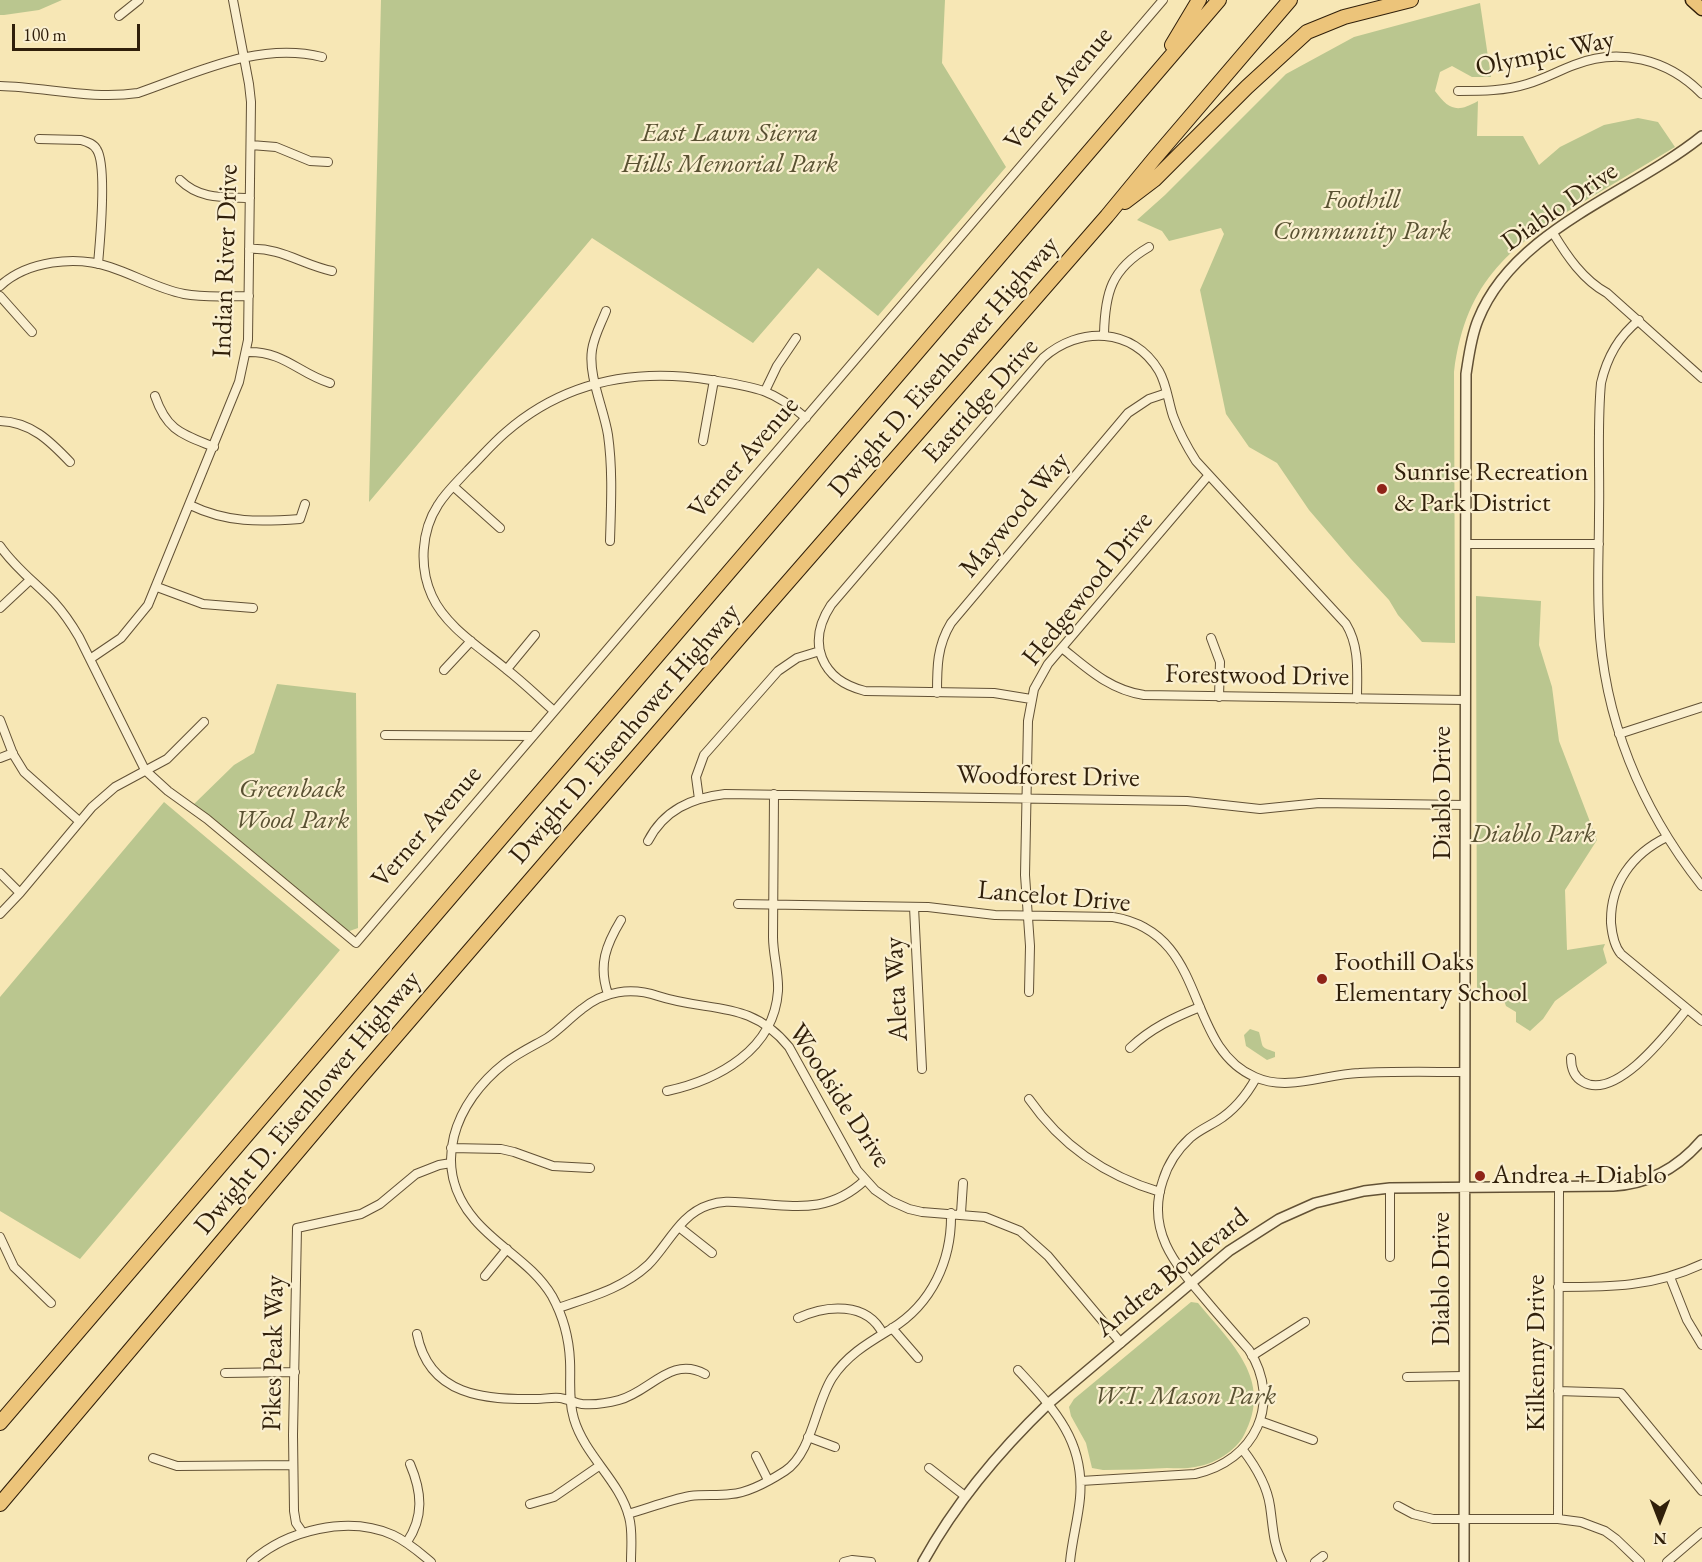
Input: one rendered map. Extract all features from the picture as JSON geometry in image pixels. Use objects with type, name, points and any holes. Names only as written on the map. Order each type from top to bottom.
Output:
[{"type":"highway","points":[[1152,77],[1199,0]]},
{"type":"highway","name":"Dwight D. Eisenhower Highway","points":[[0,1423],[1219,0]]},
{"type":"highway","name":"Dwight D. Eisenhower Highway","points":[[0,1504],[416,1013],[1107,216],[1290,0]]},
{"type":"highway","points":[[1107,216],[1154,180],[1247,87],[1307,32],[1344,17],[1411,0]]},
{"type":"main road","points":[[1692,0],[1702,9]]},
{"type":"street","points":[[119,16],[139,0]]},
{"type":"street","name":"Indian River Drive","points":[[90,659],[110,647],[131,628],[148,605],[214,447],[239,382],[247,352],[251,102],[233,0]]},
{"type":"street","name":"Verner Avenue","points":[[145,770],[356,943],[1163,0]]},
{"type":"street","points":[[0,86],[28,86],[84,95],[124,95],[138,93],[244,57],[273,53],[298,53],[322,57]]},
{"type":"street","name":"Olympic Way","points":[[1458,92],[1511,88],[1539,80],[1581,62],[1616,56],[1646,60],[1660,65],[1686,79],[1702,94]]},
{"type":"street","name":"Diablo Drive","points":[[1464,1562],[1466,374],[1473,336],[1484,307],[1502,278],[1524,253],[1680,153],[1702,136]]},
{"type":"street","points":[[39,139],[81,140],[88,142],[98,151],[102,197],[98,264]]},
{"type":"street","points":[[251,145],[276,147],[310,161],[328,162]]},
{"type":"street","points":[[180,180],[191,190],[203,195],[250,198]]},
{"type":"street","points":[[1553,233],[1573,263],[1593,286],[1608,293],[1702,378]]},
{"type":"street","points":[[1149,247],[1128,261],[1112,284],[1106,301],[1104,334],[1141,351],[1158,370],[1179,431],[1191,454],[1208,476],[1346,624],[1357,651],[1357,699]]},
{"type":"street","points":[[249,249],[279,252],[308,264],[332,270]]},
{"type":"street","points":[[0,286],[19,273],[42,264],[65,262],[112,267],[183,294],[249,296]]},
{"type":"street","points":[[0,296],[32,332]]},
{"type":"street","points":[[606,311],[591,352],[608,434],[611,463],[610,541]]},
{"type":"street","points":[[1639,320],[1624,334],[1611,352],[1601,382],[1599,544],[1601,651],[1609,697],[1619,734],[1639,785],[1667,837],[1702,886]]},
{"type":"street","name":"Eastridge Drive","points":[[819,651],[819,628],[831,605],[1043,358],[1069,340],[1104,334]]},
{"type":"street","points":[[765,391],[777,366],[796,338]]},
{"type":"street","points":[[247,352],[266,353],[279,357],[307,374],[330,383]]},
{"type":"street","points":[[554,711],[507,669],[471,641],[443,613],[432,597],[424,566],[425,535],[438,505],[453,486],[496,441],[524,418],[554,400],[615,378],[656,375],[714,380],[765,391],[786,401],[806,418]]},
{"type":"street","points":[[703,441],[714,380]]},
{"type":"street","name":"Maywood Way","points":[[937,693],[938,655],[941,642],[951,623],[1128,413],[1149,399],[1167,393]]},
{"type":"street","points":[[155,396],[168,424],[177,432],[214,447]]},
{"type":"street","points":[[0,421],[17,423],[35,430],[50,441],[70,462]]},
{"type":"street","name":"Hedgewood Drive","points":[[1029,992],[1030,945],[1025,875],[1028,721],[1031,699],[1044,670],[1208,476]]},
{"type":"street","points":[[453,486],[500,528]]},
{"type":"street","points":[[190,504],[213,515],[240,521],[300,519],[305,504]]},
{"type":"street","points":[[1466,544],[1599,544]]},
{"type":"street","points":[[0,546],[17,568],[54,602],[69,621],[145,770]]},
{"type":"street","points":[[0,608],[30,580]]},
{"type":"street","points":[[157,587],[203,604],[253,608]]},
{"type":"street","points":[[507,669],[535,635]]},
{"type":"street","points":[[1211,638],[1220,662],[1219,697]]},
{"type":"street","points":[[444,670],[471,641]]},
{"type":"street","name":"Forestwood Drive","points":[[1062,648],[1098,677],[1120,690],[1144,695],[1465,700]]},
{"type":"street","points":[[699,799],[696,777],[704,755],[778,670],[797,658],[819,651],[831,674],[852,688],[865,692],[994,693],[1031,699]]},
{"type":"street","points":[[1619,734],[1702,707]]},
{"type":"street","points":[[0,720],[13,753],[28,777],[79,821]]},
{"type":"street","points":[[0,914],[92,807],[115,787],[167,759],[204,722]]},
{"type":"street","points":[[385,735],[533,736]]},
{"type":"street","points":[[0,758],[13,753]]},
{"type":"street","name":"Woodforest Drive","points":[[648,841],[656,826],[668,815],[699,799],[725,794],[1187,801],[1260,809],[1319,803],[1465,805]]},
{"type":"street","name":"Woodside Drive","points":[[774,794],[773,943],[778,993],[768,1026],[781,1036],[793,1052],[857,1170],[885,1197],[909,1209],[961,1213],[997,1220],[1030,1239],[1048,1256],[1121,1343]]},
{"type":"street","points":[[1667,837],[1643,851],[1627,869],[1616,891],[1612,909],[1612,927],[1619,952],[1702,1021]]},
{"type":"street","points":[[0,873],[20,892]]},
{"type":"street","name":"Lancelot Drive","points":[[738,904],[914,907],[954,909],[996,915],[1113,917],[1140,924],[1152,931],[1172,951],[1217,1042],[1229,1059],[1244,1072],[1256,1078],[1285,1084],[1358,1073],[1465,1072]]},
{"type":"street","name":"Aleta Way","points":[[914,907],[922,1069]]},
{"type":"street","points":[[608,994],[602,963],[607,944],[621,920]]},
{"type":"street","points":[[631,1562],[632,1532],[622,1498],[578,1432],[570,1401],[567,1334],[558,1308],[536,1274],[486,1231],[468,1212],[456,1188],[451,1163],[452,1148],[461,1113],[470,1098],[492,1074],[521,1052],[555,1033],[590,1002],[608,994],[629,991],[649,993],[686,1004],[737,1011],[768,1026],[765,1034],[755,1046],[729,1067],[700,1082],[667,1091]]},
{"type":"street","points":[[1130,1048],[1162,1024],[1200,1007]]},
{"type":"street","points":[[1571,1058],[1575,1074],[1583,1082],[1594,1085],[1624,1075],[1646,1058],[1688,1009]]},
{"type":"street","points":[[1081,1480],[1195,1474],[1221,1466],[1243,1450],[1260,1421],[1263,1387],[1258,1367],[1252,1356],[1178,1268],[1165,1245],[1158,1219],[1160,1192],[1166,1171],[1180,1148],[1200,1130],[1236,1107],[1244,1099],[1256,1078]]},
{"type":"street","points":[[1029,1099],[1049,1126],[1086,1158],[1121,1178],[1160,1192]]},
{"type":"street","name":"Andrea Boulevard","points":[[923,1562],[966,1496],[1001,1452],[1049,1404],[1245,1239],[1288,1214],[1335,1197],[1390,1188],[1613,1186],[1648,1180],[1674,1167],[1702,1140]]},
{"type":"street","points":[[452,1148],[501,1149],[553,1166],[590,1168]]},
{"type":"street","name":"Pikes Peak Way","points":[[303,1533],[294,1517],[297,1228],[352,1216],[380,1204],[416,1174],[451,1163]]},
{"type":"street","points":[[558,1308],[612,1289],[631,1278],[657,1255],[691,1214],[709,1205],[729,1201],[817,1206],[831,1203],[850,1193],[866,1180]]},
{"type":"street","points":[[961,1213],[963,1183]]},
{"type":"street","name":"Kilkenny Drive","points":[[1558,1519],[1559,1187]]},
{"type":"street","points":[[1390,1188],[1390,1257]]},
{"type":"street","points":[[628,1514],[688,1497],[740,1492],[768,1480],[795,1462],[833,1377],[860,1348],[892,1328],[920,1305],[939,1277],[948,1253],[951,1213]]},
{"type":"street","points":[[679,1227],[712,1253]]},
{"type":"street","points":[[0,1237],[14,1267],[51,1303]]},
{"type":"street","points":[[485,1276],[507,1249]]},
{"type":"street","points":[[1558,1287],[1629,1286],[1670,1277],[1702,1264]]},
{"type":"street","points":[[1670,1277],[1687,1320],[1702,1345]]},
{"type":"street","points":[[798,1318],[827,1309],[856,1311],[872,1319],[883,1334]]},
{"type":"street","points":[[1252,1356],[1305,1322]]},
{"type":"street","points":[[892,1328],[918,1358]]},
{"type":"street","points":[[417,1334],[422,1352],[437,1373],[458,1389],[491,1398],[559,1398],[582,1404],[618,1400],[641,1391],[677,1368],[694,1369],[705,1374]]},
{"type":"street","points":[[1018,1370],[1049,1404],[1065,1426],[1073,1443],[1081,1480],[1080,1501],[1070,1562]]},
{"type":"street","points":[[225,1373],[295,1372]]},
{"type":"street","points":[[1407,1377],[1464,1376]]},
{"type":"street","points":[[1558,1391],[1621,1393],[1702,1491]]},
{"type":"street","points":[[1260,1421],[1313,1440]]},
{"type":"street","points":[[808,1437],[835,1447]]},
{"type":"street","points":[[1243,1450],[1261,1478],[1267,1494],[1274,1538],[1282,1562]]},
{"type":"street","points":[[756,1456],[768,1480]]},
{"type":"street","points":[[153,1458],[171,1465],[184,1466],[293,1465]]},
{"type":"street","points":[[406,1542],[415,1528],[421,1503],[420,1490],[410,1464]]},
{"type":"street","points":[[530,1504],[560,1494],[599,1466]]},
{"type":"street","points":[[929,1468],[966,1496]]},
{"type":"street","points":[[1398,1506],[1422,1517],[1558,1519],[1581,1522],[1605,1531],[1627,1548],[1640,1562]]},
{"type":"street","points":[[255,1561],[274,1545],[303,1533],[325,1528],[357,1527],[384,1532],[406,1542],[431,1562]]},
{"type":"street","points":[[1667,1562],[1702,1532]]},
{"type":"street","points":[[1315,1562],[1323,1556]]},
{"type":"street","points":[[844,1562],[871,1562]]},
{"type":"green space","points":[[0,0],[62,0],[39,10],[0,15]]},
{"type":"green space","name":"East Lawn Sierra Hills Memorial Park","points":[[381,0],[945,0],[942,63],[1006,167],[878,316],[818,268],[753,343],[592,238],[369,502]]},
{"type":"green space","name":"Foothill Community Park","points":[[1480,3],[1491,77],[1472,77],[1452,66],[1440,72],[1435,91],[1449,106],[1454,108],[1464,107],[1478,101],[1477,136],[1523,136],[1539,165],[1560,147],[1604,125],[1638,118],[1658,122],[1675,147],[1561,216],[1515,249],[1482,288],[1469,312],[1460,339],[1454,372],[1455,643],[1422,642],[1398,615],[1389,600],[1309,510],[1277,463],[1249,447],[1226,414],[1200,290],[1224,234],[1221,228],[1169,241],[1162,231],[1137,220],[1286,74],[1354,37]]},
{"type":"green space","name":"Diablo Park","points":[[1476,596],[1541,601],[1539,645],[1552,687],[1559,741],[1597,840],[1565,890],[1567,950],[1605,944],[1603,949],[1607,963],[1555,1001],[1543,1019],[1530,1031],[1516,1022],[1516,1012],[1506,1006],[1500,989],[1477,989]]},
{"type":"green space","name":"Greenback Wood Park","points":[[277,684],[356,693],[358,928],[344,933],[193,805],[234,765],[254,753]]},
{"type":"green space","points":[[164,802],[340,950],[80,1259],[0,1211],[0,997]]},
{"type":"green space","points":[[1250,1029],[1259,1032],[1263,1046],[1275,1052],[1275,1057],[1267,1060],[1246,1046],[1244,1035]]},
{"type":"green space","name":"W.T. Mason Park","points":[[1191,1302],[1198,1303],[1245,1363],[1254,1397],[1252,1415],[1244,1435],[1230,1452],[1216,1460],[1192,1468],[1103,1470],[1092,1468],[1086,1443],[1071,1416],[1069,1407],[1074,1399]]},
{"type":"place","name":"Sunrise Recreation & Park District","points":[[1382,489]]},
{"type":"place","name":"Foothill Oaks Elementary School","points":[[1322,979]]},
{"type":"place","name":"Andrea + Diablo","points":[[1480,1176]]}]
